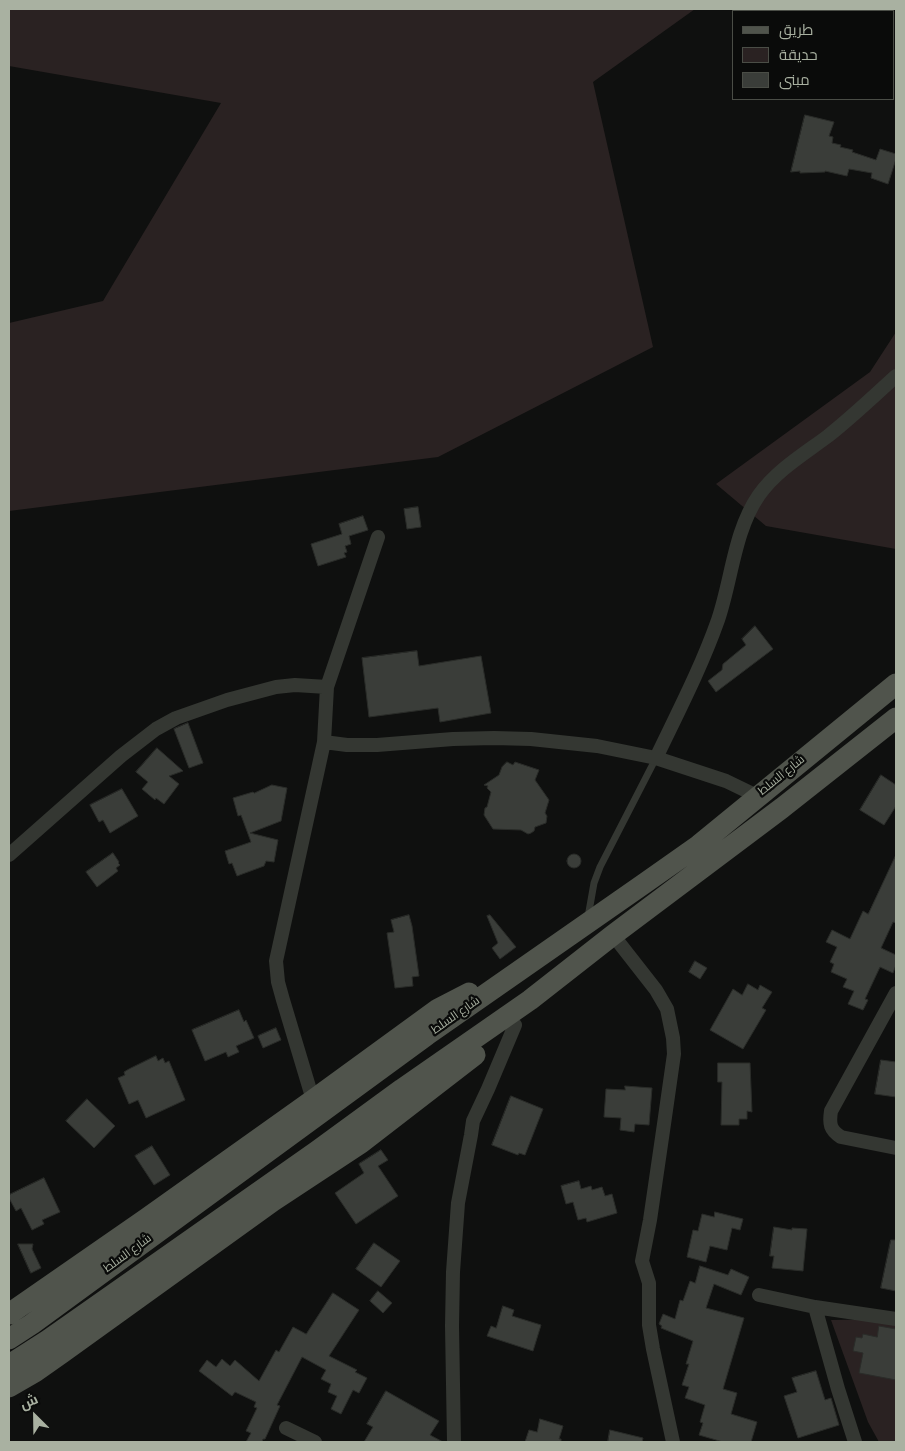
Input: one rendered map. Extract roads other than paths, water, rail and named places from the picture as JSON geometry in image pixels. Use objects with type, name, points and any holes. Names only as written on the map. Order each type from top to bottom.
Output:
[{"type":"main road","name":"شارع السلط","points":[[9,1339],[309,1123],[427,1035],[699,845],[896,684]]},
{"type":"main road","name":"شارع السلط","points":[[9,1365],[56,1334],[530,1000],[782,808],[896,718]]},
{"type":"main road","points":[[9,1386],[35,1372],[273,1201],[361,1143],[571,982],[583,971],[605,941]]},
{"type":"main road","points":[[9,1314],[313,1100],[438,1009],[517,972]]},
{"type":"street","points":[[656,758],[703,660],[726,594],[743,527],[759,495],[773,478],[789,464],[844,423],[896,376]]},
{"type":"street","points":[[313,1100],[278,982],[276,961],[296,877],[324,742],[327,687],[378,536]]},
{"type":"street","points":[[9,855],[121,756],[156,729],[176,718],[227,700],[276,687],[295,684],[327,687]]},
{"type":"street","points":[[324,742],[347,745],[377,745],[452,739],[494,738],[531,739],[597,746],[656,758],[726,781],[757,796]]},
{"type":"street","points":[[605,941],[656,990],[667,1008],[673,1038],[674,1054],[650,1220],[642,1262],[648,1283],[649,1325],[653,1350],[673,1442]]},
{"type":"street","points":[[896,993],[831,1111],[829,1120],[831,1127],[841,1137],[896,1148]]},
{"type":"street","points":[[454,1442],[453,1280],[458,1203],[473,1120],[515,1025]]},
{"type":"street","points":[[758,1295],[815,1307],[896,1319]]},
{"type":"street","points":[[815,1307],[855,1442]]},
{"type":"street","points":[[286,1428],[315,1442]]},
{"type":"lane","points":[[587,924],[594,883],[600,867],[656,758]]}]
